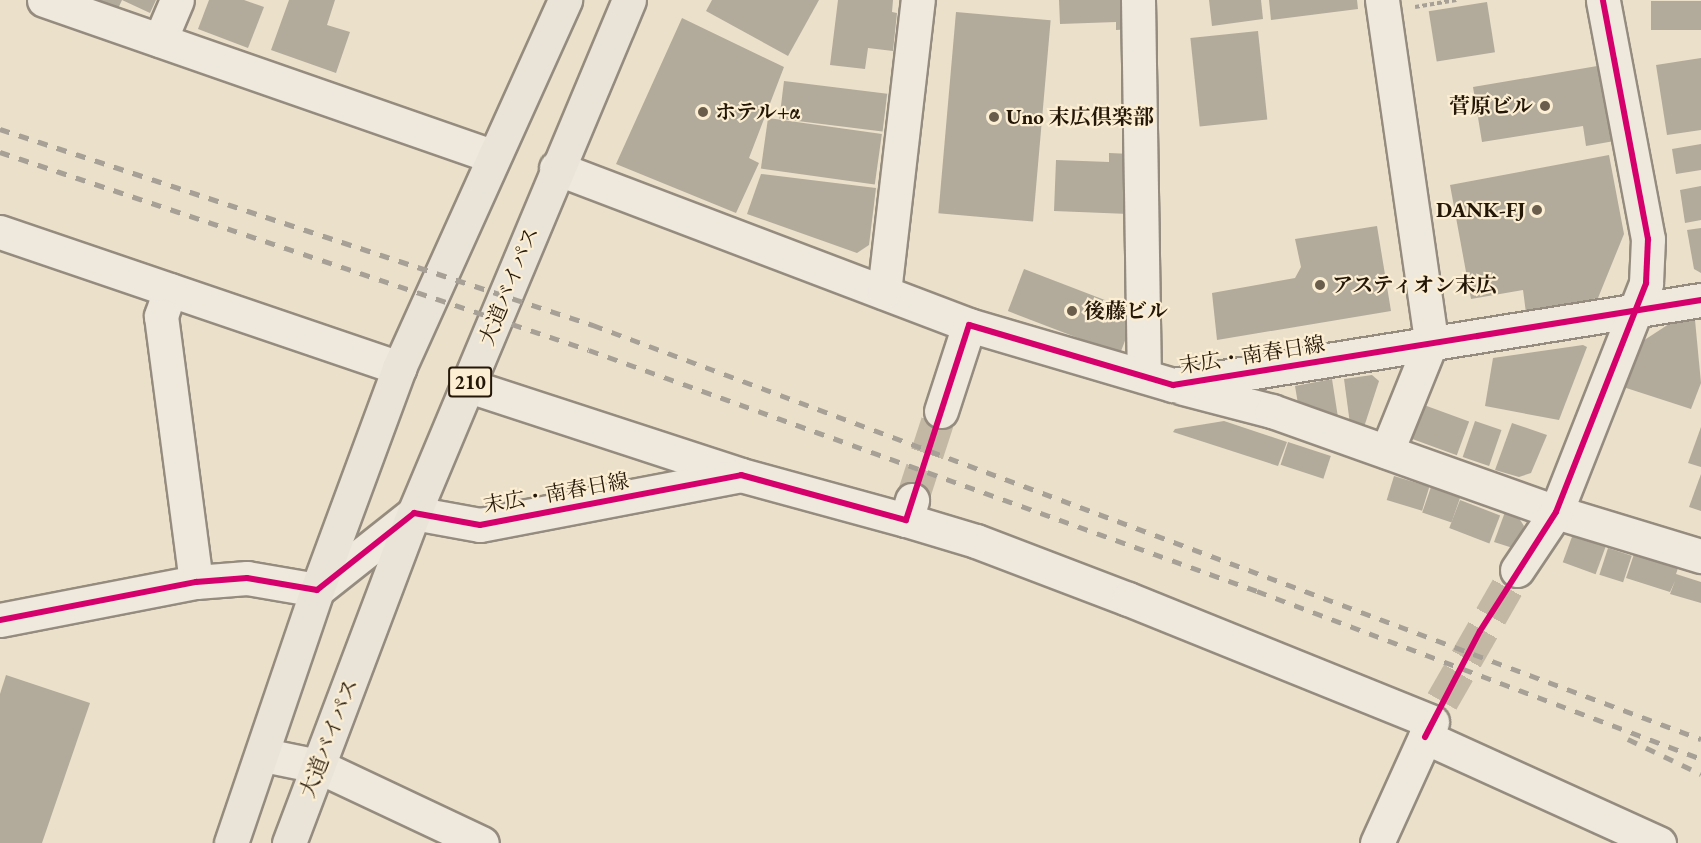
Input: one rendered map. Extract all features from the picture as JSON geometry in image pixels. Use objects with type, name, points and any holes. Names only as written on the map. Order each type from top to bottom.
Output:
[{"type":"highway","points":[[231,843],[264,755],[317,590],[399,368],[565,0]]},
{"type":"highway","name":"大道バイパス","points":[[290,843],[414,513],[469,386],[556,168],[629,0]]},
{"type":"street","points":[[44,0],[493,156]]},
{"type":"street","points":[[159,40],[177,0]]},
{"type":"street","points":[[884,292],[918,0]]},
{"type":"street","points":[[1138,0],[1158,381],[1272,411],[1556,512],[1701,556]]},
{"type":"street","points":[[1382,0],[1431,342],[1388,451]]},
{"type":"street","points":[[1517,570],[1556,512],[1646,283],[1648,239],[1603,0]]},
{"type":"street","name":"末広・南春日線","points":[[556,168],[969,325],[1158,381],[1636,312],[1701,300]]},
{"type":"street","points":[[0,232],[399,368]]},
{"type":"street","points":[[170,290],[161,316],[195,582]]},
{"type":"street","points":[[941,411],[969,325]]},
{"type":"street","points":[[469,386],[741,475]]},
{"type":"street","name":"末広・南春日線","points":[[414,513],[480,525],[741,475],[909,510],[976,541],[1117,594],[1433,720],[1614,834],[1659,843]]},
{"type":"street","points":[[0,620],[195,582],[247,578],[317,590],[414,513]]},
{"type":"street","points":[[1377,843],[1433,720]]},
{"type":"street","points":[[264,755],[318,766],[482,843]]},
{"type":"building","points":[[92,0],[122,0],[117,11]]},
{"type":"building","points":[[122,0],[156,0],[150,13]]},
{"type":"building","points":[[209,0],[244,0],[264,7],[248,48],[198,29]]},
{"type":"building","points":[[289,0],[335,0],[327,25],[350,32],[336,73],[271,50]]},
{"type":"building","points":[[712,0],[819,0],[788,56],[706,11]]},
{"type":"building","points":[[838,0],[893,0],[892,12],[897,13],[893,51],[868,48],[865,69],[830,65]]},
{"type":"building","points":[[1059,0],[1134,0],[1135,29],[1116,30],[1116,22],[1060,24]]},
{"type":"building","points":[[1209,0],[1261,0],[1263,19],[1212,26]]},
{"type":"building","points":[[1269,0],[1357,0],[1358,9],[1271,20]]},
{"type":"building","points":[[1651,1],[1701,1],[1701,30],[1651,30]]},
{"type":"building","points":[[1487,2],[1495,52],[1437,62],[1429,11]]},
{"type":"building","name":"Uno 末広倶楽部","points":[[956,12],[1051,20],[1033,222],[938,213]]},
{"type":"building","name":"ホテル+α","points":[[682,18],[784,67],[749,158],[759,163],[736,213],[616,164]]},
{"type":"building","points":[[1258,31],[1267,120],[1200,127],[1190,38]]},
{"type":"building","points":[[1701,58],[1701,130],[1667,135],[1656,65]]},
{"type":"building","name":"菅原ビル","points":[[1609,64],[1620,140],[1586,146],[1583,126],[1482,142],[1473,87]]},
{"type":"building","points":[[784,81],[887,94],[883,131],[779,119]]},
{"type":"building","points":[[768,118],[882,134],[875,185],[761,169]]},
{"type":"building","points":[[1701,144],[1701,170],[1676,174],[1672,149]]},
{"type":"building","points":[[1109,153],[1131,154],[1129,214],[1054,211],[1056,160],[1109,162]]},
{"type":"building","name":"DANK-FJ","points":[[1609,155],[1624,234],[1598,298],[1526,313],[1523,290],[1471,299],[1450,185]]},
{"type":"building","points":[[761,174],[876,188],[869,245],[857,253],[747,214]]},
{"type":"building","points":[[1701,186],[1701,220],[1685,223],[1680,190]]},
{"type":"building","name":"アスティオン末広","points":[[1377,226],[1391,311],[1217,340],[1212,293],[1295,278],[1301,267],[1295,239]]},
{"type":"building","points":[[1701,228],[1701,273],[1694,269],[1687,230]]},
{"type":"building","name":"後藤ビル","points":[[1024,269],[1136,312],[1120,354],[1008,311]]},
{"type":"building","points":[[1695,320],[1701,383],[1691,409],[1617,385],[1629,350],[1669,324]]},
{"type":"building","points":[[1583,345],[1587,347],[1559,420],[1485,406],[1493,358]]},
{"type":"building","points":[[1372,375],[1379,381],[1364,427],[1350,424],[1344,379]]},
{"type":"building","points":[[1332,379],[1339,424],[1299,410],[1295,386]]},
{"type":"building","points":[[1424,405],[1469,421],[1457,455],[1412,439]]},
{"type":"building","points":[[1224,421],[1287,442],[1278,466],[1173,432],[1175,429]]},
{"type":"building","points":[[1475,421],[1501,430],[1489,466],[1463,457]]},
{"type":"building","points":[[1512,423],[1547,435],[1531,473],[1519,477],[1495,470]]},
{"type":"building","points":[[1701,427],[1701,467],[1688,463]]},
{"type":"building","points":[[1288,442],[1331,456],[1323,479],[1281,465]]},
{"type":"building","points":[[1701,474],[1701,511],[1689,507]]},
{"type":"building","points":[[1394,476],[1429,487],[1422,511],[1387,500]]},
{"type":"building","points":[[1431,487],[1460,497],[1452,523],[1422,513]]},
{"type":"building","points":[[1460,500],[1500,515],[1489,543],[1449,528]]},
{"type":"building","points":[[1505,512],[1517,515],[1524,526],[1516,549],[1494,542]]},
{"type":"building","points":[[1573,534],[1606,546],[1596,574],[1563,562]]},
{"type":"building","points":[[1608,548],[1632,556],[1623,582],[1599,575]]},
{"type":"building","points":[[1634,554],[1678,568],[1676,574],[1701,582],[1701,603],[1670,594],[1675,581],[1670,592],[1626,578]]},
{"type":"building","points":[[6,675],[90,703],[42,843],[0,843],[0,694]]},
{"type":"tunnel","points":[[912,500],[941,411]]},
{"type":"tunnel","points":[[1442,701],[1517,570]]},
{"type":"railway","points":[[0,129],[593,325],[1701,739]]},
{"type":"railway","points":[[0,152],[589,350],[1257,591],[1701,759]]},
{"type":"railway","points":[[1628,739],[1701,774]]},
{"type":"cycle path","points":[[1425,737],[1480,631],[1556,512],[1646,283],[1648,239],[1603,0]]},
{"type":"cycle path","points":[[0,620],[196,582],[247,578],[317,590],[414,513],[480,525],[741,475],[906,520],[969,325],[1173,385],[1701,300]]},
{"type":"place","name":"菅原ビル","points":[[1545,106]]},
{"type":"place","name":"ホテル+α","points":[[703,112]]},
{"type":"place","name":"Uno 末広倶楽部","points":[[994,117]]},
{"type":"place","name":"DANK-FJ","points":[[1537,210]]},
{"type":"place","name":"アスティオン末広","points":[[1320,285]]},
{"type":"place","name":"後藤ビル","points":[[1072,311]]}]
